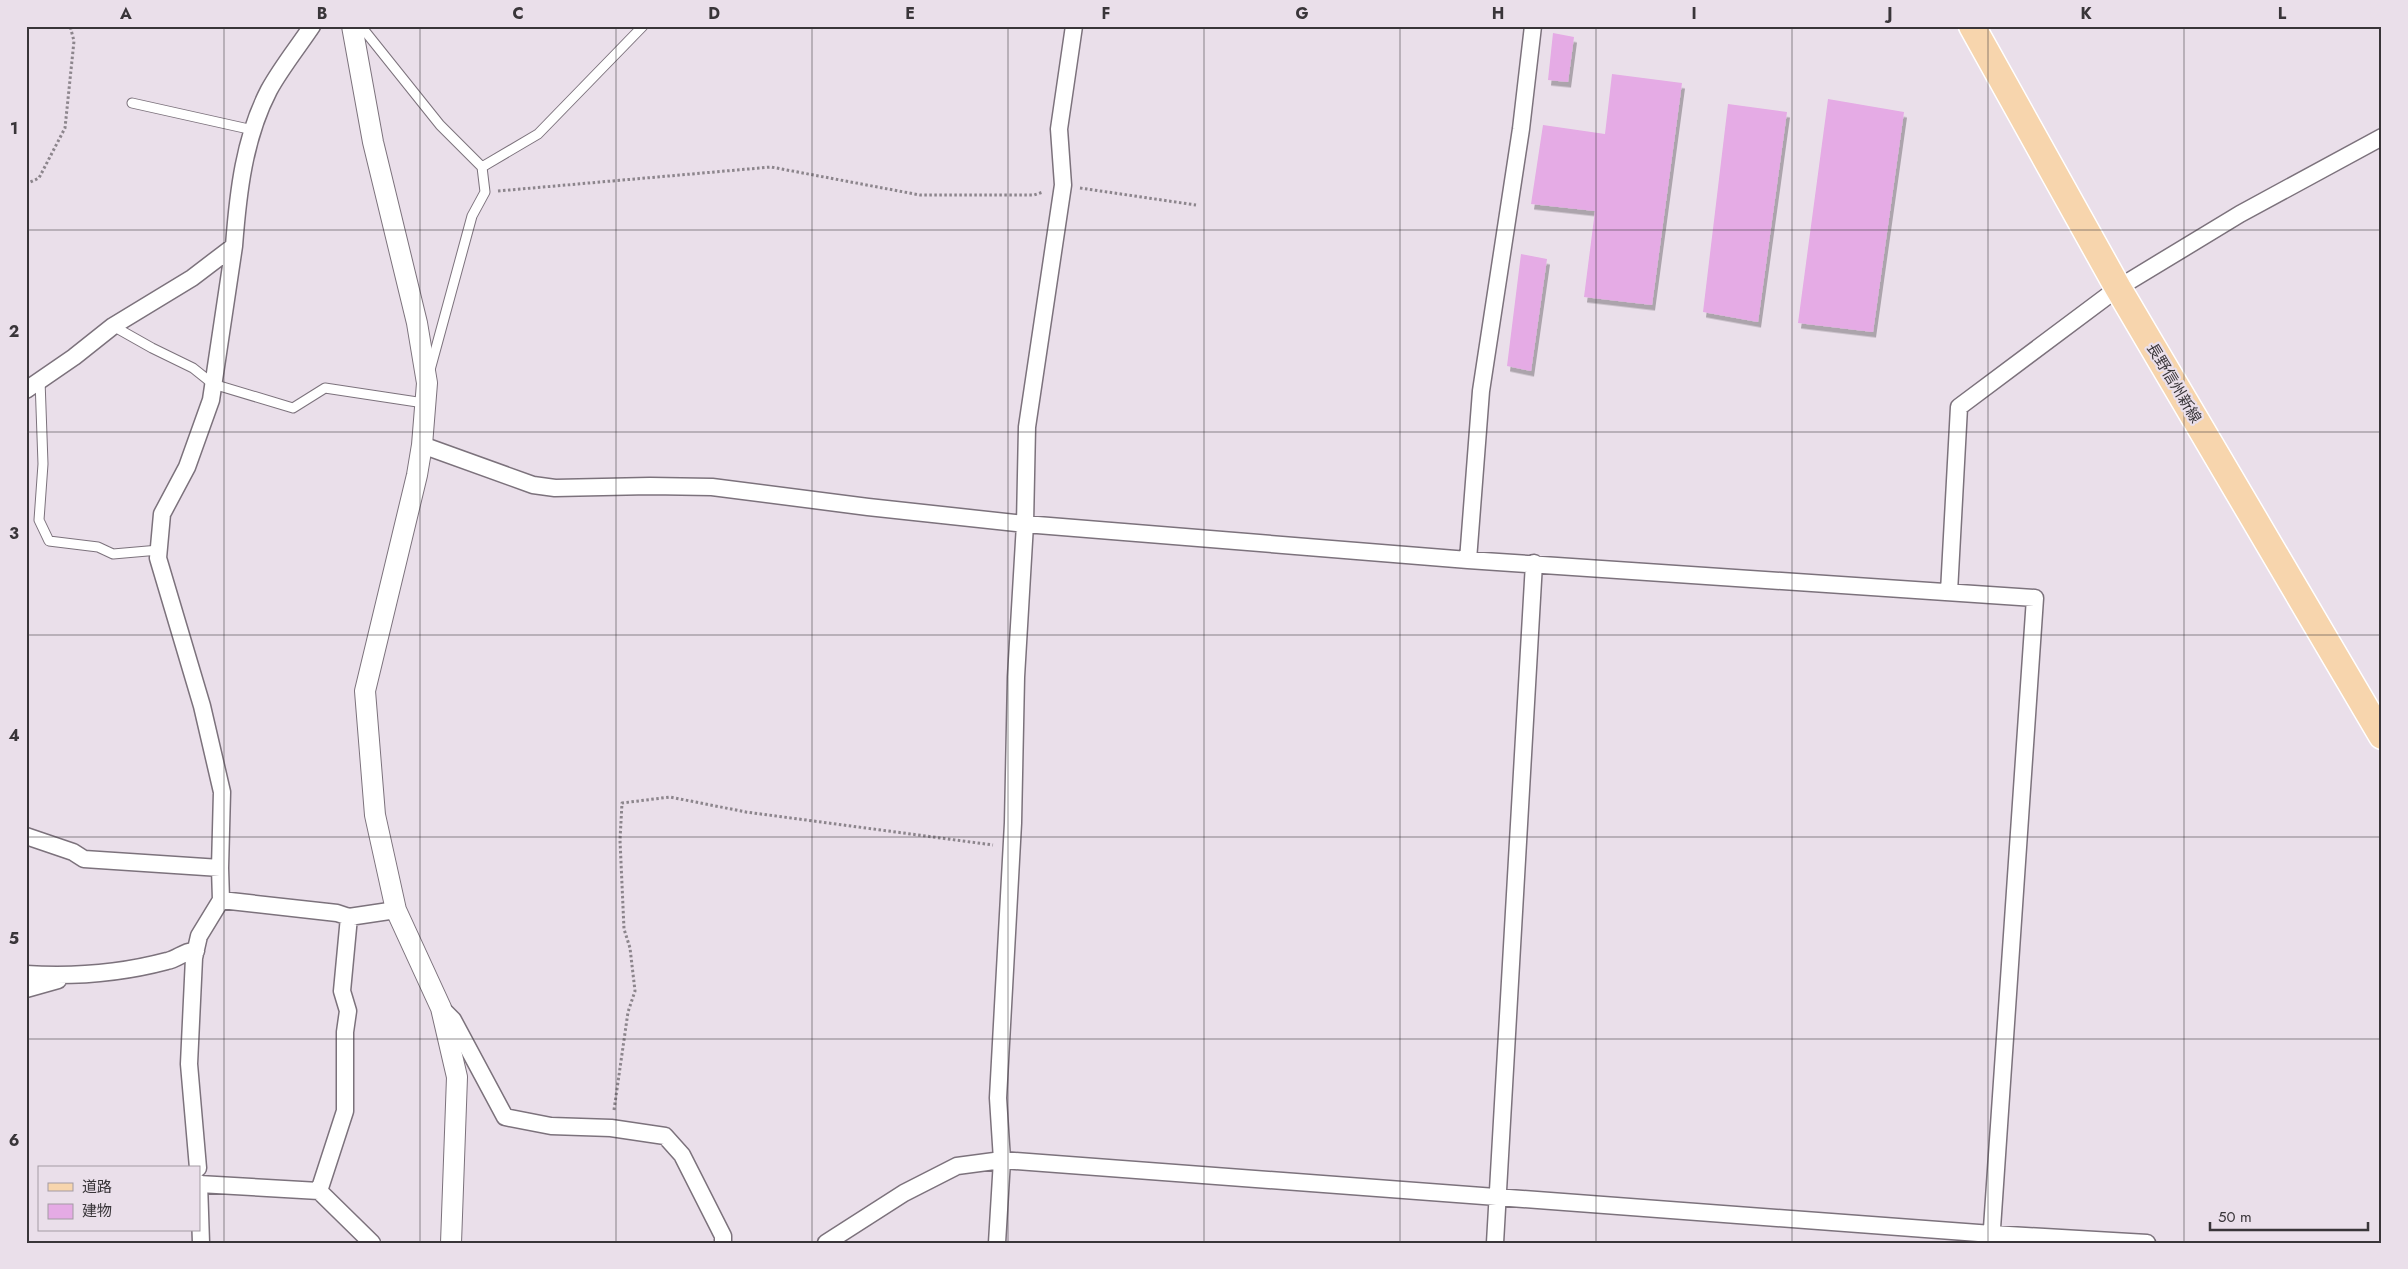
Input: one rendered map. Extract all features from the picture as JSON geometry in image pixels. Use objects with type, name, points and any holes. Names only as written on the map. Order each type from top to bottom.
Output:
[{"type":"main road","name":"長野信州新線","points":[[1972,26],[2118,288],[2382,736]]},
{"type":"street","points":[[198,1166],[190,1064],[196,951],[199,936],[221,900],[222,792],[202,706],[158,558],[162,514],[187,468],[211,400],[234,246],[239,187],[253,130],[270,90],[312,26]]},
{"type":"street","points":[[997,1243],[1002,1160],[998,1098],[1012,848],[1016,677],[1025,524],[1027,427],[1063,185],[1059,129],[1074,26]]},
{"type":"street","points":[[1468,560],[1481,391],[1521,129],[1533,26]]},
{"type":"street","points":[[353,28],[373,142],[417,322],[427,382],[422,445],[365,691],[375,815],[396,910],[441,1008],[457,1077],[451,1243]]},
{"type":"street","points":[[1949,592],[1959,407],[2118,288],[2240,214],[2382,137]]},
{"type":"street","points":[[26,390],[74,357],[113,326],[192,278],[234,246]]},
{"type":"street","points":[[422,445],[533,485],[555,488],[712,487],[868,507],[1025,524],[1468,560],[2035,598],[1992,1239]]},
{"type":"street","points":[[1495,1243],[1534,563]]},
{"type":"street","points":[[26,836],[73,852],[84,859],[220,868]]},
{"type":"street","points":[[221,900],[338,913],[349,917],[396,910]]},
{"type":"street","points":[[319,1191],[344,1111],[345,1032],[348,1011],[342,991],[349,917]]},
{"type":"street","points":[[26,988],[76,975],[169,961],[190,950],[196,951]]},
{"type":"street","points":[[26,974],[76,975]]},
{"type":"street","points":[[441,1008],[453,1020],[505,1117],[551,1126],[612,1128],[665,1136],[682,1155],[723,1236],[723,1243]]},
{"type":"street","points":[[826,1243],[904,1193],[957,1166],[1002,1160],[1498,1198],[1992,1239],[2147,1243]]},
{"type":"street","points":[[200,1183],[319,1191],[372,1243]]},
{"type":"street","points":[[200,1213],[201,1243]]},
{"type":"lane","points":[[482,167],[538,134],[644,26]]},
{"type":"lane","points":[[353,28],[364,30],[440,124],[482,167],[485,192],[472,216],[427,382]]},
{"type":"lane","points":[[132,103],[253,130]]},
{"type":"lane","points":[[113,326],[193,368],[214,384],[293,408],[325,388],[424,403]]},
{"type":"lane","points":[[40,380],[43,464],[39,520],[49,540],[98,547],[113,554],[159,550]]},
{"type":"path","points":[[26,184],[39,178],[65,128],[74,41],[70,26]]},
{"type":"path","points":[[485,192],[771,168],[920,195],[1034,195],[1063,185],[1196,205]]},
{"type":"path","points":[[612,1128],[628,1012],[635,991],[630,948],[624,929],[620,840],[622,803],[670,797],[746,812],[1012,848]]},
{"type":"building","points":[[1553,33],[1574,37],[1568,82],[1548,80]]},
{"type":"building","points":[[1612,74],[1682,83],[1652,305],[1584,297],[1595,211],[1531,204],[1543,125],[1605,134]]},
{"type":"building","points":[[1828,99],[1904,112],[1873,332],[1798,323]]},
{"type":"building","points":[[1728,104],[1787,112],[1758,322],[1703,312]]},
{"type":"building","points":[[1521,254],[1547,259],[1531,371],[1507,366]]}]
